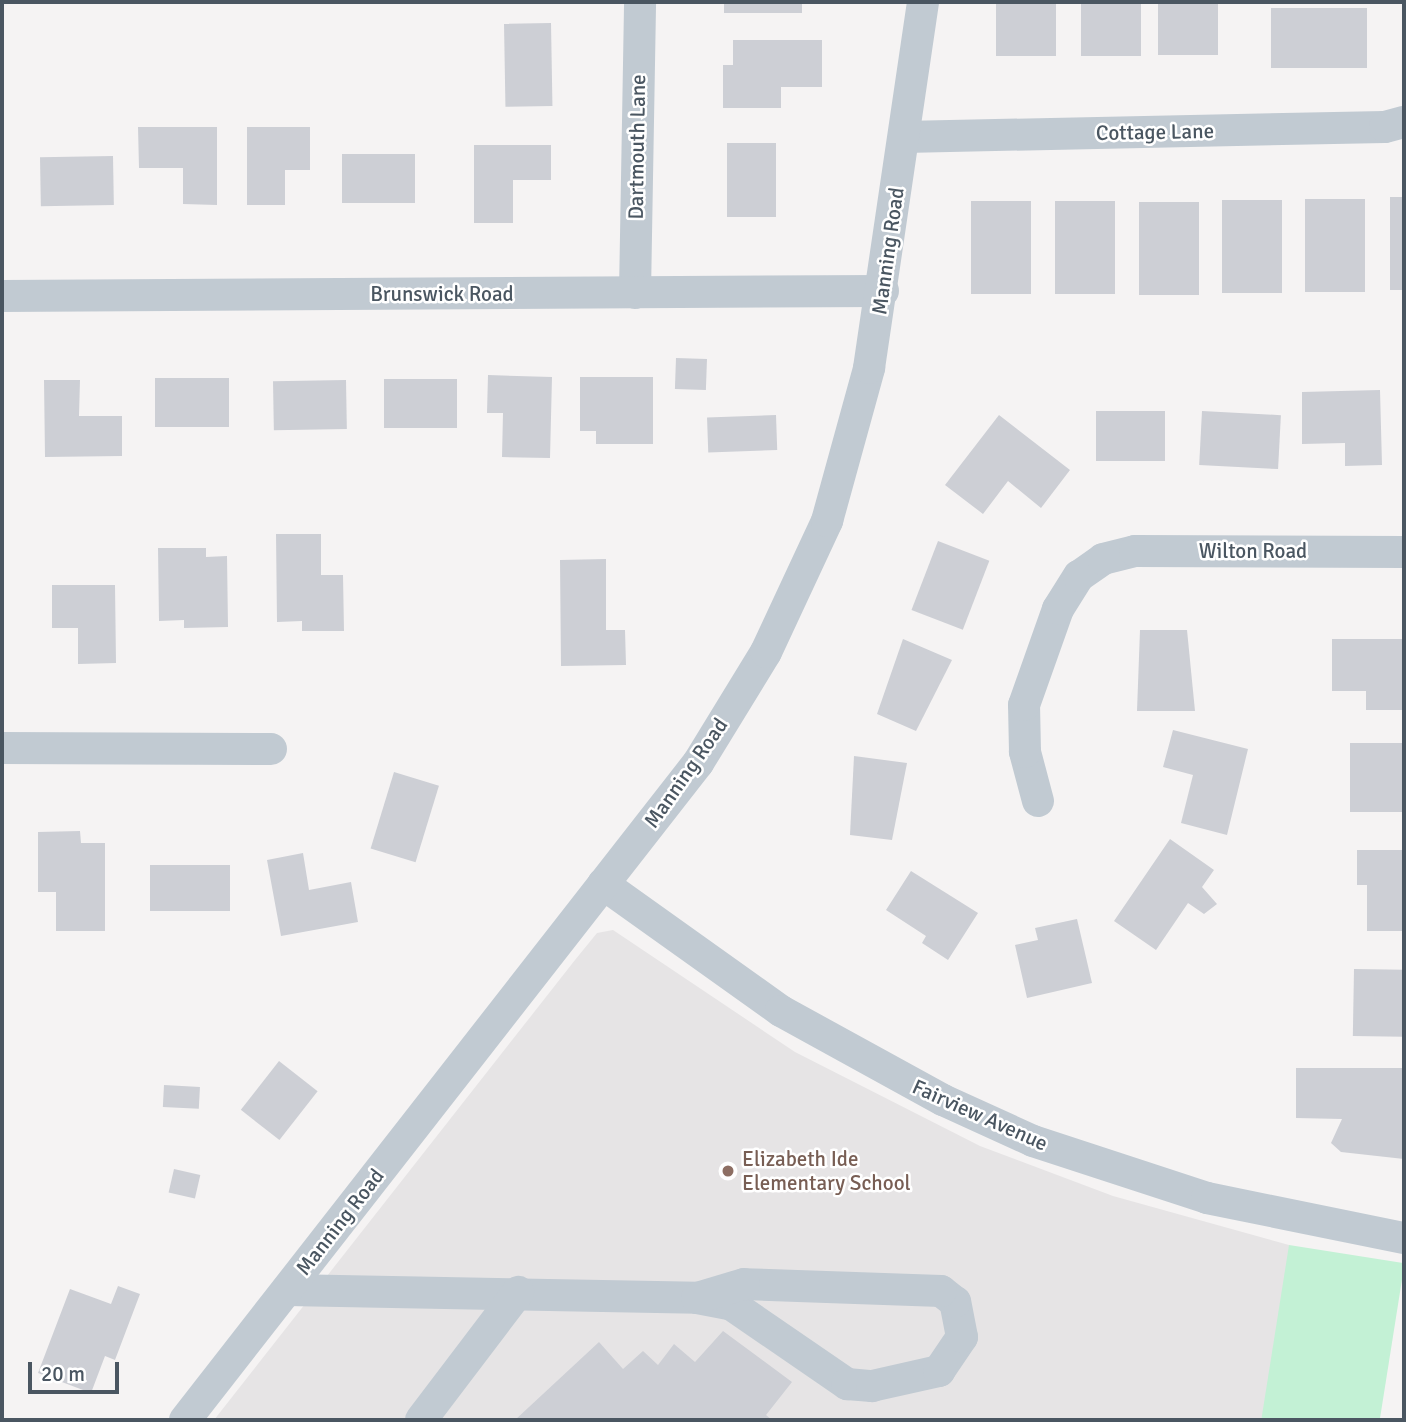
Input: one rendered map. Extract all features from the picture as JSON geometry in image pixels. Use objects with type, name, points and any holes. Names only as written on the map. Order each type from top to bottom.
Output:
[{"type":"street","name":"Dartmouth Lane","points":[[635,293],[640,2]]},
{"type":"street","name":"Manning Road","points":[[185,1420],[698,764],[766,652],[827,520],[869,368],[883,291],[923,2]]},
{"type":"street","name":"Cottage Lane","points":[[904,137],[1404,122]]},
{"type":"street","name":"Brunswick Road","points":[[2,296],[883,291]]},
{"type":"street","name":"Wilton Road","points":[[1038,801],[1025,752],[1024,705],[1058,609],[1079,576],[1103,559],[1135,551],[1404,552]]},
{"type":"street","points":[[2,748],[271,749]]},
{"type":"street","name":"Fairview Avenue","points":[[603,884],[781,1011],[859,1058],[1021,1136],[1207,1198],[1404,1238]]},
{"type":"street","points":[[287,1290],[518,1292],[698,1298],[732,1306],[848,1384],[939,1371],[962,1337],[955,1302],[941,1291],[744,1284],[698,1298]]},
{"type":"street","points":[[421,1420],[518,1292]]},
{"type":"shaded area","name":"Elizabeth Ide Elementary School","points":[[613,930],[795,1052],[980,1146],[1113,1196],[1289,1245],[1287,1420],[214,1420],[575,960],[597,933]]},
{"type":"green space","points":[[1289,1245],[1404,1263],[1380,1420],[1262,1418]]},
{"type":"building","points":[[724,2],[802,2],[802,13],[724,13]]},
{"type":"building","points":[[996,2],[1056,2],[1056,56],[996,56]]},
{"type":"building","points":[[1081,2],[1141,2],[1141,56],[1081,56]]},
{"type":"building","points":[[1158,2],[1218,2],[1218,55],[1158,55]]},
{"type":"building","points":[[1271,8],[1367,8],[1367,68],[1271,68]]},
{"type":"building","points":[[551,23],[552,106],[505,107],[504,24]]},
{"type":"building","points":[[733,40],[822,40],[822,87],[781,87],[781,108],[723,108],[723,65],[733,65]]},
{"type":"building","points":[[138,127],[217,127],[217,205],[183,204],[183,168],[139,168]]},
{"type":"building","points":[[247,127],[310,127],[310,170],[285,170],[285,205],[247,205]]},
{"type":"building","points":[[727,143],[776,143],[776,217],[727,217]]},
{"type":"building","points":[[474,145],[551,145],[551,180],[513,180],[513,223],[474,223]]},
{"type":"building","points":[[342,154],[415,154],[415,203],[342,203]]},
{"type":"building","points":[[113,156],[114,205],[41,206],[40,157]]},
{"type":"building","points":[[1390,197],[1404,197],[1404,290],[1390,290]]},
{"type":"building","points":[[1305,199],[1365,199],[1365,292],[1305,292]]},
{"type":"building","points":[[1222,200],[1282,200],[1282,293],[1222,293]]},
{"type":"building","points":[[971,201],[1031,201],[1031,294],[971,294]]},
{"type":"building","points":[[1055,201],[1115,201],[1115,294],[1055,294]]},
{"type":"building","points":[[1139,202],[1199,202],[1199,295],[1139,295]]},
{"type":"building","points":[[676,358],[707,359],[706,390],[675,389]]},
{"type":"building","points":[[488,375],[552,377],[550,458],[502,457],[503,413],[487,413]]},
{"type":"building","points":[[580,377],[653,377],[653,444],[596,444],[596,431],[580,431]]},
{"type":"building","points":[[155,378],[229,378],[229,427],[155,427]]},
{"type":"building","points":[[384,379],[457,379],[457,428],[384,428]]},
{"type":"building","points":[[44,380],[80,380],[79,416],[122,416],[122,456],[45,457]]},
{"type":"building","points":[[346,380],[347,429],[274,430],[273,381]]},
{"type":"building","points":[[1380,390],[1382,465],[1345,466],[1345,443],[1302,444],[1302,392]]},
{"type":"building","points":[[1096,411],[1165,411],[1165,461],[1096,461]]},
{"type":"building","points":[[1202,411],[1281,415],[1278,469],[1199,465]]},
{"type":"building","points":[[776,415],[777,450],[708,452],[707,417]]},
{"type":"building","points":[[999,415],[1070,470],[1041,508],[1008,481],[983,514],[945,485]]},
{"type":"building","points":[[276,534],[321,534],[321,575],[343,575],[344,631],[302,631],[302,621],[277,622]]},
{"type":"building","points":[[938,541],[989,561],[963,630],[911,610]]},
{"type":"building","points":[[158,548],[206,548],[206,557],[227,556],[228,627],[184,628],[184,620],[159,621]]},
{"type":"building","points":[[606,559],[606,630],[625,630],[626,665],[561,666],[560,560]]},
{"type":"building","points":[[52,585],[115,585],[116,663],[78,664],[78,628],[52,628]]},
{"type":"building","points":[[1140,630],[1187,630],[1195,711],[1137,711]]},
{"type":"building","points":[[903,639],[952,660],[916,731],[877,714]]},
{"type":"building","points":[[1332,639],[1404,639],[1404,710],[1366,710],[1366,691],[1332,691]]},
{"type":"building","points":[[1173,730],[1248,749],[1227,835],[1181,823],[1193,775],[1163,767]]},
{"type":"building","points":[[1350,743],[1404,743],[1404,812],[1350,812]]},
{"type":"building","points":[[854,756],[907,763],[892,840],[850,835]]},
{"type":"building","points":[[394,772],[439,786],[416,862],[371,849]]},
{"type":"building","points":[[80,831],[81,843],[105,843],[105,931],[56,931],[56,892],[38,892],[38,832]]},
{"type":"building","points":[[1170,839],[1214,870],[1202,887],[1217,904],[1204,914],[1188,903],[1156,950],[1114,921]]},
{"type":"building","points":[[1357,850],[1404,850],[1404,931],[1367,931],[1367,885],[1357,885]]},
{"type":"building","points":[[303,853],[309,890],[351,882],[358,922],[281,936],[267,860]]},
{"type":"building","points":[[150,865],[230,865],[230,911],[150,911]]},
{"type":"building","points":[[911,871],[978,913],[948,960],[922,943],[926,936],[886,910]]},
{"type":"building","points":[[1077,919],[1092,983],[1027,998],[1015,945],[1038,940],[1035,928]]},
{"type":"building","points":[[1354,969],[1404,970],[1403,1037],[1353,1036]]},
{"type":"building","points":[[279,1061],[318,1091],[279,1140],[241,1110]]},
{"type":"building","points":[[1296,1068],[1404,1068],[1404,1159],[1341,1152],[1331,1143],[1342,1119],[1296,1118]]},
{"type":"building","points":[[164,1085],[200,1087],[199,1109],[163,1107]]},
{"type":"building","points":[[174,1169],[200,1175],[195,1198],[169,1192]]},
{"type":"building","points":[[118,1286],[140,1294],[115,1360],[105,1356],[91,1393],[38,1373],[70,1289],[111,1304]]},
{"type":"building","points":[[723,1331],[792,1382],[766,1415],[772,1420],[515,1420],[599,1342],[623,1369],[643,1351],[658,1365],[674,1344],[695,1362]]},
{"type":"place","name":"Elizabeth Ide Elementary School","points":[[728,1171]]}]
